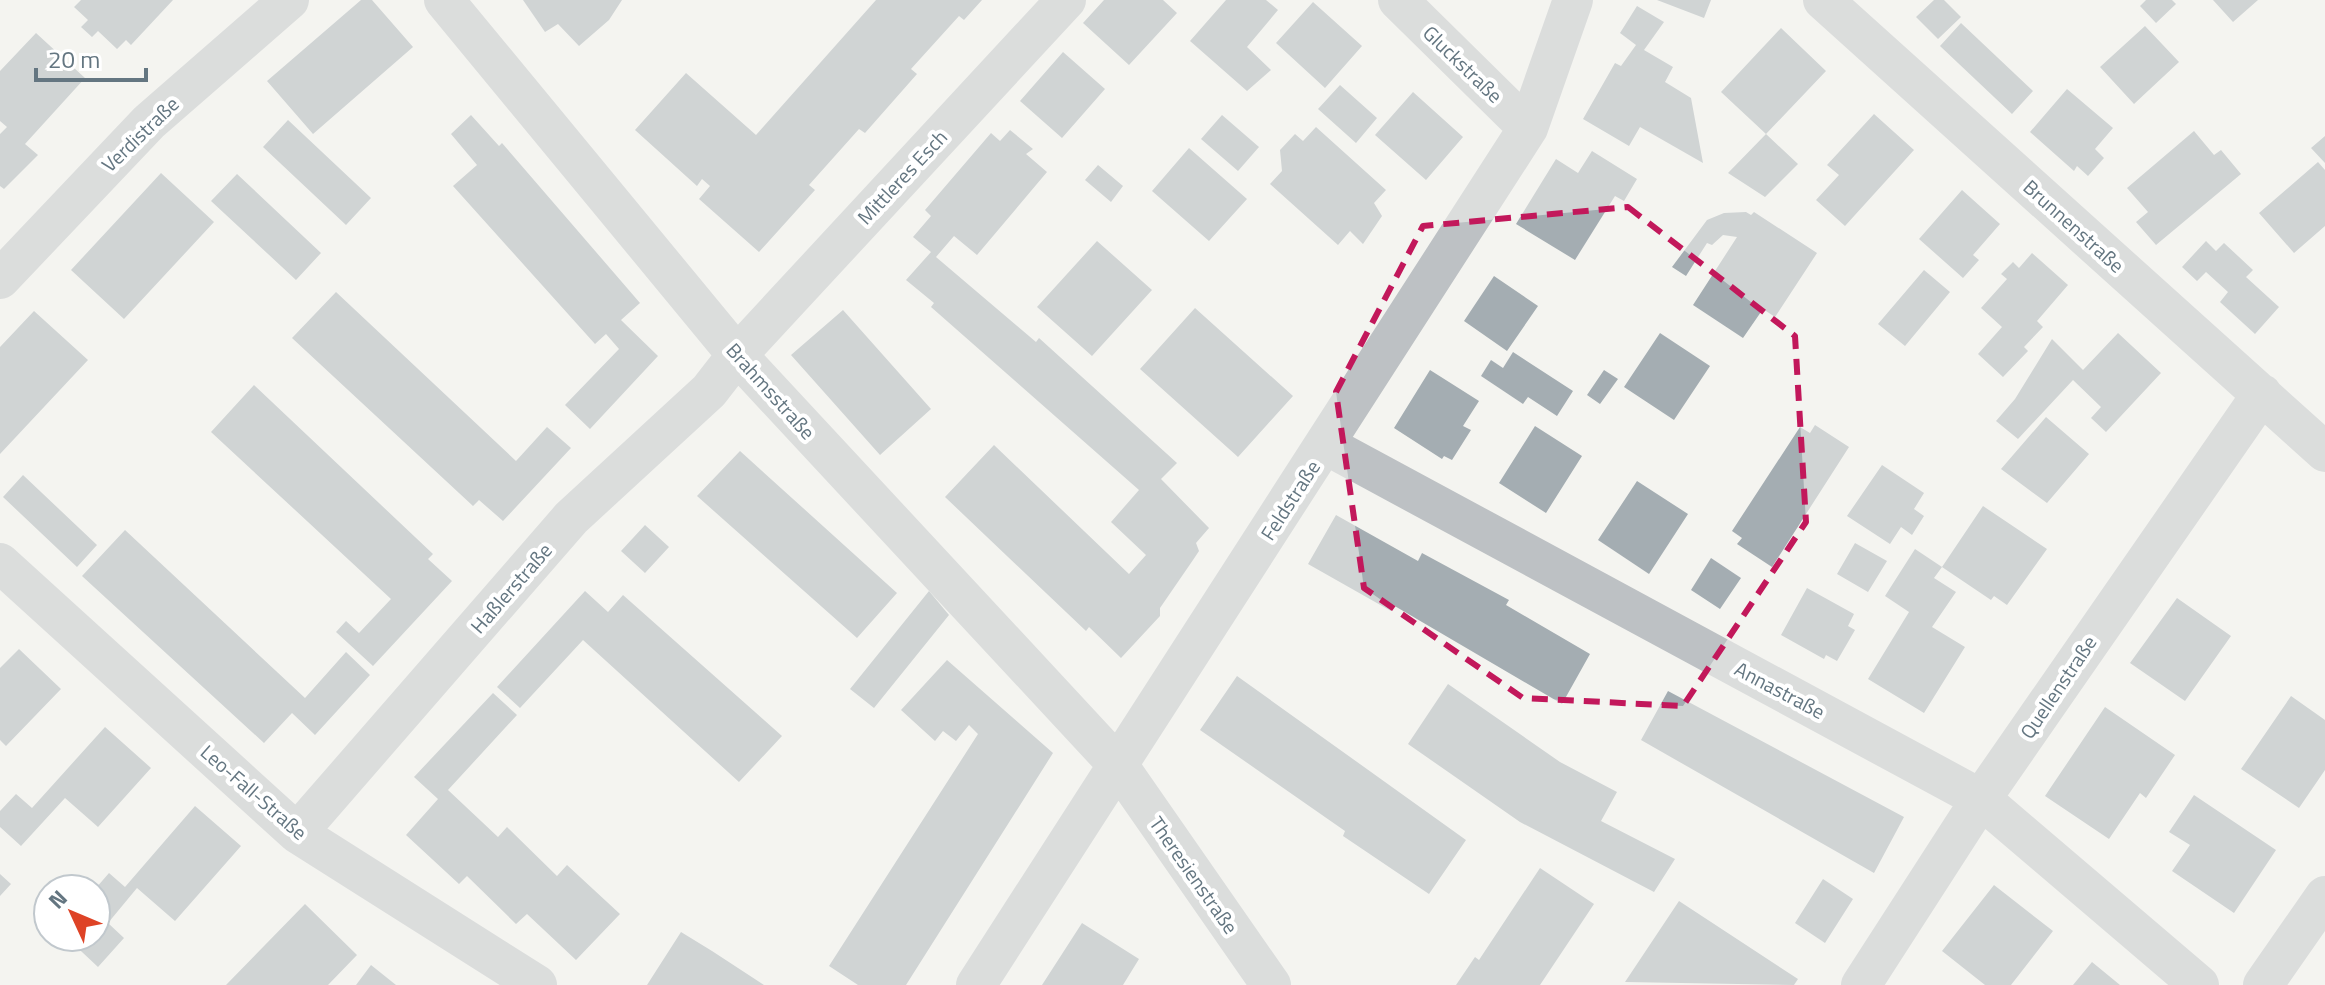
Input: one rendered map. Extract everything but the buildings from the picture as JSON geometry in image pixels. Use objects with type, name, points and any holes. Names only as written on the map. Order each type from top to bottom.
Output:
[{"type":"street","name":"Verdistraße","points":[[0,279],[149,122],[289,0]]},
{"type":"street","name":"Mittleres Esch","points":[[737,355],[1066,0]]},
{"type":"street","name":"Gluckstraße","points":[[1398,0],[1528,128]]},
{"type":"street","name":"Feldstraße","points":[[976,985],[1528,128],[1573,0]]},
{"type":"street","name":"Brunnenstraße","points":[[1823,0],[2325,452]]},
{"type":"street","name":"Brahmsstraße","points":[[455,4],[737,355],[1118,765]]},
{"type":"street","name":"Haßlerstraße","points":[[297,833],[571,518],[709,391],[737,355]]},
{"type":"street","name":"Quellenstraße","points":[[1861,985],[1981,799],[2262,394]]},
{"type":"street","name":"Annastraße","points":[[1326,445],[1981,799],[2199,985]]},
{"type":"street","name":"Leo-Fall-Straße","points":[[0,563],[297,833],[537,985]]},
{"type":"street","name":"Theresienstraße","points":[[1118,765],[1271,985]]},
{"type":"street","points":[[2263,985],[2325,896]]},
{"type":"highlighted area","points":[[1628,207],[1795,336],[1806,522],[1683,706],[1523,698],[1364,588],[1336,392],[1423,226]]}]
